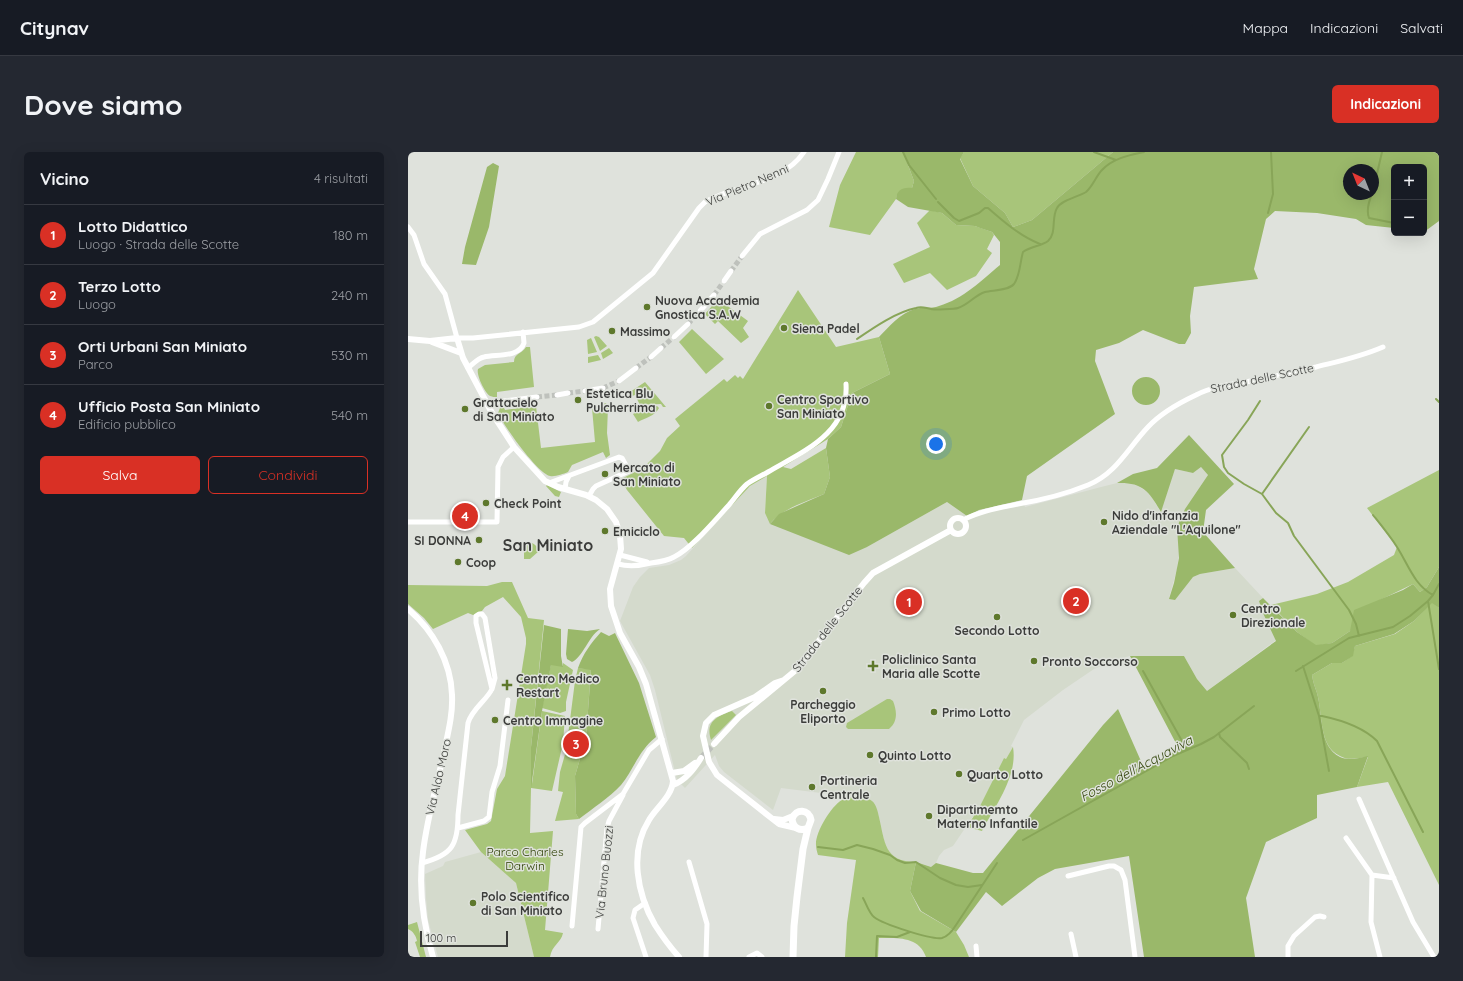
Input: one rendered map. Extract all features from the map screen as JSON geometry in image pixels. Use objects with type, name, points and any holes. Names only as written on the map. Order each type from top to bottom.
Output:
[{"type":"main road","points":[[793,957],[794,920],[803,849],[811,820],[808,813],[801,811],[796,812],[793,816],[793,822],[797,828],[803,849]]},
{"type":"main road","points":[[797,828],[802,830],[808,828]]},
{"type":"street","name":"Via Pietro Nenni","points":[[458,338],[579,327],[593,322],[653,273],[703,203],[707,200],[787,170],[804,152]]},
{"type":"street","points":[[742,256],[760,234],[807,210],[816,202],[826,184],[839,152]]},
{"type":"street","points":[[408,227],[414,235],[424,264],[446,298],[461,353],[468,368],[514,447],[539,475],[549,483],[589,496],[603,504],[615,519],[620,535],[620,555],[610,589],[612,610],[620,633],[644,678],[672,774],[673,785],[671,791],[649,820],[643,832],[638,854],[640,886],[645,903],[656,926],[679,957]]},
{"type":"street","points":[[724,280],[731,271]]},
{"type":"street","points":[[700,311],[714,295]]},
{"type":"street","points":[[674,337],[688,324]]},
{"type":"street","points":[[468,368],[482,357],[511,354],[521,349],[524,343],[523,332]]},
{"type":"street","points":[[408,339],[430,341],[458,338]]},
{"type":"street","points":[[430,341],[461,353]]},
{"type":"street","name":"Strada delle Scotte","points":[[963,520],[966,526],[963,532],[956,534],[951,530],[950,523],[954,519],[959,518],[963,520],[979,513],[1050,497],[1081,488],[1097,481],[1106,476],[1119,464],[1147,427],[1180,403],[1204,391],[1218,386],[1256,380],[1350,360],[1383,347]]},
{"type":"street","points":[[651,357],[661,348]]},
{"type":"street","points":[[619,381],[636,368]]},
{"type":"street","points":[[618,564],[635,566],[652,563],[671,558],[682,552],[748,484],[822,439],[831,430],[840,416],[845,401],[846,384]]},
{"type":"street","points":[[585,391],[604,388]]},
{"type":"street","points":[[557,394],[568,393]]},
{"type":"street","points":[[487,403],[537,397]]},
{"type":"street","points":[[408,522],[497,522],[498,467],[503,457],[514,447]]},
{"type":"street","points":[[549,483],[620,456],[629,471],[596,486],[589,496]]},
{"type":"street","points":[[565,489],[569,476]]},
{"type":"street","name":"Strada delle Scotte","points":[[714,744],[746,712],[785,680],[801,664],[873,573],[951,530]]},
{"type":"street","points":[[620,555],[638,561],[652,563]]},
{"type":"street","name":"Via Aldo Moro","points":[[408,609],[424,624],[439,647],[449,673],[452,695],[449,727],[427,828],[422,863],[421,881],[423,910],[427,937],[433,957]]},
{"type":"street","points":[[422,863],[440,856],[448,850],[454,842],[458,828],[458,815],[468,723],[470,716],[492,689],[495,678],[485,618],[483,614],[481,614],[476,616],[476,623],[492,689]]},
{"type":"street","points":[[785,680],[775,682],[757,695],[712,717],[705,725],[703,736],[705,748],[712,768],[719,776],[774,819],[776,823],[782,826],[797,828]]},
{"type":"street","points":[[458,828],[484,821],[489,817],[492,792],[500,766],[508,700]]},
{"type":"street","points":[[734,706],[745,708],[746,712]]},
{"type":"street","name":"Via Bruno Buozzi","points":[[598,928],[607,828],[610,819],[649,750],[662,739]]},
{"type":"street","points":[[672,774],[684,771],[701,758],[688,775],[673,785]]},
{"type":"street","name":"Via Bruno Buozzi","points":[[572,926],[581,827],[623,794]]},
{"type":"street","points":[[1359,799],[1413,922],[1434,957]]},
{"type":"street","points":[[774,819],[783,820],[793,816]]},
{"type":"street","points":[[1346,838],[1372,875],[1371,922],[1380,957]]},
{"type":"street","points":[[689,862],[707,924],[706,957]]},
{"type":"street","points":[[1068,876],[1109,866],[1114,866],[1121,870],[1125,880],[1135,957]]},
{"type":"street","points":[[1372,875],[1394,878]]},
{"type":"street","points":[[645,903],[635,911],[633,920],[646,957]]},
{"type":"street","points":[[1288,957],[1288,946],[1294,936],[1315,917],[1319,916],[1324,918]]},
{"type":"street","points":[[1071,934],[1076,957]]},
{"type":"street","points":[[976,946],[977,957]]},
{"type":"street","points":[[749,957],[757,953],[762,957]]},
{"type":"shaded area","name":"Policlinico Santa Maria alle Scotte","points":[[1201,467],[1208,475],[1185,509],[1177,569],[1169,598],[1193,577],[1200,574],[1235,568],[1263,598],[1259,601],[1262,611],[1276,640],[1207,691],[1197,679],[1184,656],[1130,656],[1094,669],[1063,690],[1024,720],[1011,746],[1013,747],[1006,759],[1004,758],[980,806],[953,846],[944,850],[936,863],[931,867],[916,862],[901,861],[889,853],[885,844],[878,813],[872,801],[850,797],[841,801],[829,794],[781,788],[773,810],[724,772],[719,766],[715,755],[685,788],[677,780],[650,675],[620,621],[633,587],[640,577],[649,568],[669,565],[686,556],[754,483],[767,476],[765,513],[867,547],[947,502],[967,516],[1024,504],[1025,507],[1117,483],[1129,482],[1146,491],[1151,496],[1160,511],[1175,469],[1193,473]]},
{"type":"shaded area","name":"Polo Scientifico di San Miniato","points":[[481,852],[516,883],[534,957],[438,957],[428,920],[425,874],[443,866],[445,862]]},
{"type":"green space","points":[[856,152],[903,152],[914,181],[912,188],[897,195],[896,199],[870,235],[829,227],[840,185]]},
{"type":"green space","points":[[903,152],[964,152],[960,159],[973,186],[1005,213],[1013,227],[1032,220],[1113,152],[1439,152],[1439,221],[1427,230],[1427,164],[1391,164],[1391,228],[1366,225],[1356,219],[1317,213],[1275,211],[1266,219],[1254,269],[1258,279],[1194,287],[1190,316],[1191,333],[1185,344],[1179,344],[1143,330],[1119,343],[1096,350],[1095,361],[1115,414],[1027,476],[1022,500],[979,510],[967,516],[947,502],[867,547],[849,555],[770,524],[779,514],[824,494],[830,477],[826,448],[828,439],[841,427],[852,393],[890,374],[879,337],[904,314],[915,309],[936,307],[956,299],[1000,265],[1000,242],[992,232],[975,226],[956,225],[942,213],[908,207],[896,199],[899,191],[905,188],[912,188],[914,181]]},
{"type":"green space","points":[[964,152],[1113,152],[1032,220],[1013,227],[1005,213],[973,186],[960,158]]},
{"type":"green space","points":[[493,163],[499,166],[489,227],[476,265],[462,264],[465,247],[487,167]]},
{"type":"green space","points":[[930,210],[942,213],[956,225],[975,226],[992,232],[994,235],[987,249],[992,253],[976,276],[947,290],[930,273],[904,283],[893,264],[930,247],[917,223]]},
{"type":"green space","name":"Centro Sportivo San Miniato","points":[[798,290],[836,347],[879,337],[890,374],[852,393],[841,427],[828,439],[783,467],[791,469],[826,448],[830,477],[824,494],[787,510],[780,514],[770,524],[765,513],[767,476],[750,486],[692,548],[684,538],[664,536],[627,490],[621,479],[643,468],[660,451],[667,438],[680,426],[675,419],[724,379],[727,382],[735,375],[738,378],[740,376],[743,379]]},
{"type":"green space","points":[[718,299],[748,321],[743,328],[749,337],[741,343],[718,321],[715,324],[705,314]]},
{"type":"green space","points":[[692,329],[724,359],[706,374],[679,342]]},
{"type":"green space","points":[[594,337],[599,337],[607,346],[600,351]]},
{"type":"green space","points":[[591,338],[597,352],[588,354],[587,340]]},
{"type":"green space","points":[[526,347],[530,347],[534,387],[497,392],[497,397],[490,396],[481,384],[478,369],[485,365],[514,362],[515,357]]},
{"type":"green space","points":[[609,348],[613,353],[603,359],[601,353]]},
{"type":"green space","points":[[598,355],[601,360],[588,363],[588,357]]},
{"type":"green space","points":[[1146,377],[1156,381],[1160,391],[1156,401],[1146,405],[1136,401],[1132,391],[1136,381]]},
{"type":"green space","points":[[645,382],[666,407],[663,407],[661,404],[640,405],[635,395],[632,396],[630,392]]},
{"type":"green space","points":[[606,403],[608,407],[607,433],[610,455],[606,458],[603,452],[572,465],[568,472],[554,476],[550,476],[545,473],[530,458],[513,438],[498,413],[500,408],[504,408],[505,410],[536,406],[541,448],[595,442],[592,408]]},
{"type":"green space","points":[[657,406],[659,408],[655,413],[638,422],[633,414],[640,408]]},
{"type":"green space","points":[[1189,435],[1234,484],[1206,510],[1203,532],[1235,568],[1200,574],[1193,577],[1175,600],[1169,599],[1179,558],[1177,527],[1185,509],[1208,475],[1201,467],[1193,473],[1175,469],[1161,512],[1153,498],[1144,489],[1133,484],[1117,483],[1133,474],[1157,468]]},
{"type":"green space","points":[[1439,470],[1439,567],[1427,587],[1420,592],[1413,584],[1380,600],[1350,631],[1332,643],[1316,646],[1297,632],[1271,605],[1317,594],[1348,582],[1394,555],[1397,547],[1367,508]]},
{"type":"green space","points":[[547,485],[561,492],[559,497],[555,496],[546,486]]},
{"type":"green space","points":[[524,542],[533,544],[539,551],[530,559],[524,559]]},
{"type":"green space","points":[[1439,567],[1439,608],[1432,603],[1414,621],[1394,634],[1355,646],[1353,656],[1342,663],[1332,663],[1312,675],[1319,701],[1322,728],[1328,745],[1333,752],[1343,758],[1354,759],[1368,756],[1357,787],[1317,795],[1317,818],[1266,842],[1246,898],[1255,957],[1144,957],[1129,856],[1055,869],[1038,878],[1002,906],[986,892],[956,932],[921,911],[910,891],[916,862],[931,867],[936,863],[973,873],[983,873],[1103,725],[1118,709],[1144,768],[1179,749],[1130,656],[1184,656],[1197,679],[1207,691],[1276,641],[1262,611],[1259,601],[1263,598],[1297,632],[1316,645],[1332,643],[1350,631],[1354,610],[1403,590],[1413,584],[1420,592],[1427,587]]},
{"type":"green space","name":"Parco Charles Darwin","points":[[502,582],[512,582],[528,618],[544,620],[531,747],[532,784],[542,711],[565,716],[563,743],[552,791],[531,788],[530,833],[553,831],[545,930],[563,933],[550,957],[534,957],[516,883],[481,852],[465,830],[487,824],[491,821],[497,789],[505,776],[526,644],[521,617],[503,597],[485,607],[482,611],[473,615],[468,613],[433,629],[424,618],[408,604],[408,585],[487,586]]},
{"type":"green space","points":[[1432,602],[1439,608],[1439,885],[1388,782],[1357,787],[1368,757],[1354,759],[1343,758],[1333,751],[1328,745],[1322,728],[1319,701],[1312,675],[1332,663],[1342,663],[1352,656],[1355,646],[1395,634],[1414,621]]},
{"type":"green space","points":[[544,625],[561,629],[561,656],[563,667],[551,665],[542,711],[531,788],[531,747]]},
{"type":"green space","points":[[568,629],[587,631],[600,629],[592,637],[579,656],[572,662],[567,659],[566,654]]},
{"type":"green space","points":[[601,632],[609,636],[615,633],[639,683],[656,737],[645,748],[621,785],[606,799],[579,819],[576,814],[575,776],[586,738],[591,670],[578,668],[582,658]]},
{"type":"green space","points":[[563,663],[573,670],[566,702],[566,711],[560,713],[542,708],[551,664],[563,666]]},
{"type":"green space","points":[[578,668],[591,669],[586,738],[575,776],[576,814],[579,819],[555,821],[563,792],[558,791],[560,772],[566,751]]},
{"type":"green space","points":[[887,699],[893,701],[896,712],[894,723],[889,729],[848,729],[846,727],[847,723]]},
{"type":"green space","points":[[732,711],[736,715],[711,740],[711,724],[717,718]]},
{"type":"green space","points":[[1013,747],[1014,758],[1009,780],[982,831],[967,827],[980,806],[1004,758],[1006,759]]},
{"type":"green space","points":[[860,796],[869,799],[875,804],[885,842],[892,854],[905,861],[916,862],[910,891],[920,911],[956,932],[969,957],[926,957],[923,950],[913,942],[900,938],[879,938],[878,957],[845,957],[847,923],[856,860],[818,855],[816,840],[824,820],[838,803],[846,798]]},
{"type":"green space","points":[[417,922],[426,957],[420,957],[415,942],[417,941],[416,937],[413,932],[408,929],[408,925]]},
{"type":"waterway","points":[[903,152],[909,165],[936,199]]},
{"type":"waterway","points":[[1094,152],[1116,160]]},
{"type":"waterway","points":[[857,339],[885,321],[908,310],[920,307],[933,309],[958,308],[965,305],[981,293],[1008,288],[1014,284],[1018,277],[1023,252],[1029,248],[1046,243],[1051,238],[1054,216],[1059,205],[1086,192],[1106,166],[1122,158],[1144,152]]},
{"type":"waterway","points":[[1268,213],[1273,194],[1271,152]]},
{"type":"waterway","points":[[1379,165],[1382,152]]},
{"type":"waterway","points":[[1370,200],[1368,209],[1369,218],[1391,222]]},
{"type":"waterway","points":[[938,202],[959,221],[979,213],[985,208],[988,208],[1019,233],[1040,244]]},
{"type":"waterway","points":[[1436,399],[1439,402]]},
{"type":"waterway","points":[[1260,401],[1222,455],[1224,467],[1228,473],[1262,494],[1276,513],[1288,523],[1294,536],[1349,610],[1356,624],[1359,636]]},
{"type":"waterway","points":[[1262,494],[1309,427]]},
{"type":"waterway","points":[[1373,515],[1394,543],[1416,580],[1426,591],[1433,595]]},
{"type":"waterway","name":"Fosso dell'Acquaviva","points":[[1296,671],[1349,638],[1393,627],[1410,616],[1428,601],[1439,584]]},
{"type":"waterway","points":[[1428,601],[1439,669]]},
{"type":"waterway","points":[[1303,666],[1319,716],[1329,771]]},
{"type":"waterway","points":[[1143,671],[1187,750]]},
{"type":"waterway","name":"Fosso dell'Acquaviva","points":[[1023,840],[1173,756],[1214,737],[1254,706]]},
{"type":"waterway","points":[[1319,716],[1337,720],[1358,728],[1377,741],[1423,832]]},
{"type":"waterway","points":[[1219,733],[1220,737],[1247,763],[1249,769]]},
{"type":"waterway","points":[[818,847],[843,850],[857,845],[890,855],[905,863],[916,862],[940,878],[956,885],[968,887],[982,885]]},
{"type":"waterway","name":"Fosso dell'Acquaviva","points":[[863,898],[871,913],[879,920],[928,937],[942,938],[954,929],[997,863]]},
{"type":"waterway","points":[[876,957],[877,936],[897,937],[910,932]]},
{"type":"tunnel","points":[[731,271],[742,256]]},
{"type":"tunnel","points":[[714,295],[724,281]]},
{"type":"tunnel","points":[[688,324],[700,311]]},
{"type":"tunnel","points":[[661,348],[674,337]]},
{"type":"tunnel","points":[[636,368],[651,357]]},
{"type":"tunnel","points":[[603,388],[619,381]]},
{"type":"tunnel","points":[[568,393],[585,391]]},
{"type":"tunnel","points":[[537,397],[557,395]]},
{"type":"tunnel","points":[[701,758],[714,744]]},
{"type":"place","name":"Nuova Accademia Gnostica S.A.W","points":[[647,307]]},
{"type":"place","name":"Siena Padel","points":[[784,328]]},
{"type":"place","name":"Massimo","points":[[612,331]]},
{"type":"place","name":"Estetica Blu Pulcherrima","points":[[578,400]]},
{"type":"place","name":"Centro Sportivo San Miniato","points":[[769,406]]},
{"type":"place","name":"Grattacielo di San Miniato","points":[[465,409]]},
{"type":"place","name":"Mercato di San Miniato","points":[[605,474]]},
{"type":"place","name":"Check Point","points":[[486,503]]},
{"type":"place","name":"Ufficio Posta San Miniato","points":[[465,516]]},
{"type":"place","name":"Nido d'infanzia Aziendale \"L'Aquilone\"","points":[[1104,522]]},
{"type":"place","name":"Emiciclo","points":[[605,531]]},
{"type":"place","name":"SI DONNA","points":[[479,540]]},
{"type":"place","name":"Coop","points":[[458,562]]},
{"type":"place","name":"Terzo Lotto","points":[[1076,601]]},
{"type":"place","name":"Lotto Didattico","points":[[909,602]]},
{"type":"place","name":"Centro Direzionale","points":[[1233,615]]},
{"type":"place","name":"Secondo Lotto","points":[[997,617]]},
{"type":"place","name":"Pronto Soccorso","points":[[1034,661]]},
{"type":"place","name":"Policlinico Santa Maria alle Scotte","points":[[873,666]]},
{"type":"place","name":"Centro Medico Restart","points":[[507,685]]},
{"type":"place","name":"Parcheggio Eliporto","points":[[823,691]]},
{"type":"place","name":"Primo Lotto","points":[[934,712]]},
{"type":"place","name":"Centro Immagine","points":[[495,720]]},
{"type":"place","name":"Orti Urbani San Miniato","points":[[576,744]]},
{"type":"place","name":"Quinto Lotto","points":[[870,755]]},
{"type":"place","name":"Quarto Lotto","points":[[959,774]]},
{"type":"place","name":"Portineria Centrale","points":[[812,787]]},
{"type":"place","name":"Dipartimemto Materno Infantile","points":[[929,816]]},
{"type":"place","name":"Polo Scientifico di San Miniato","points":[[473,903]]},
{"type":"district","name":"San Miniato","points":[[548,545]]}]
